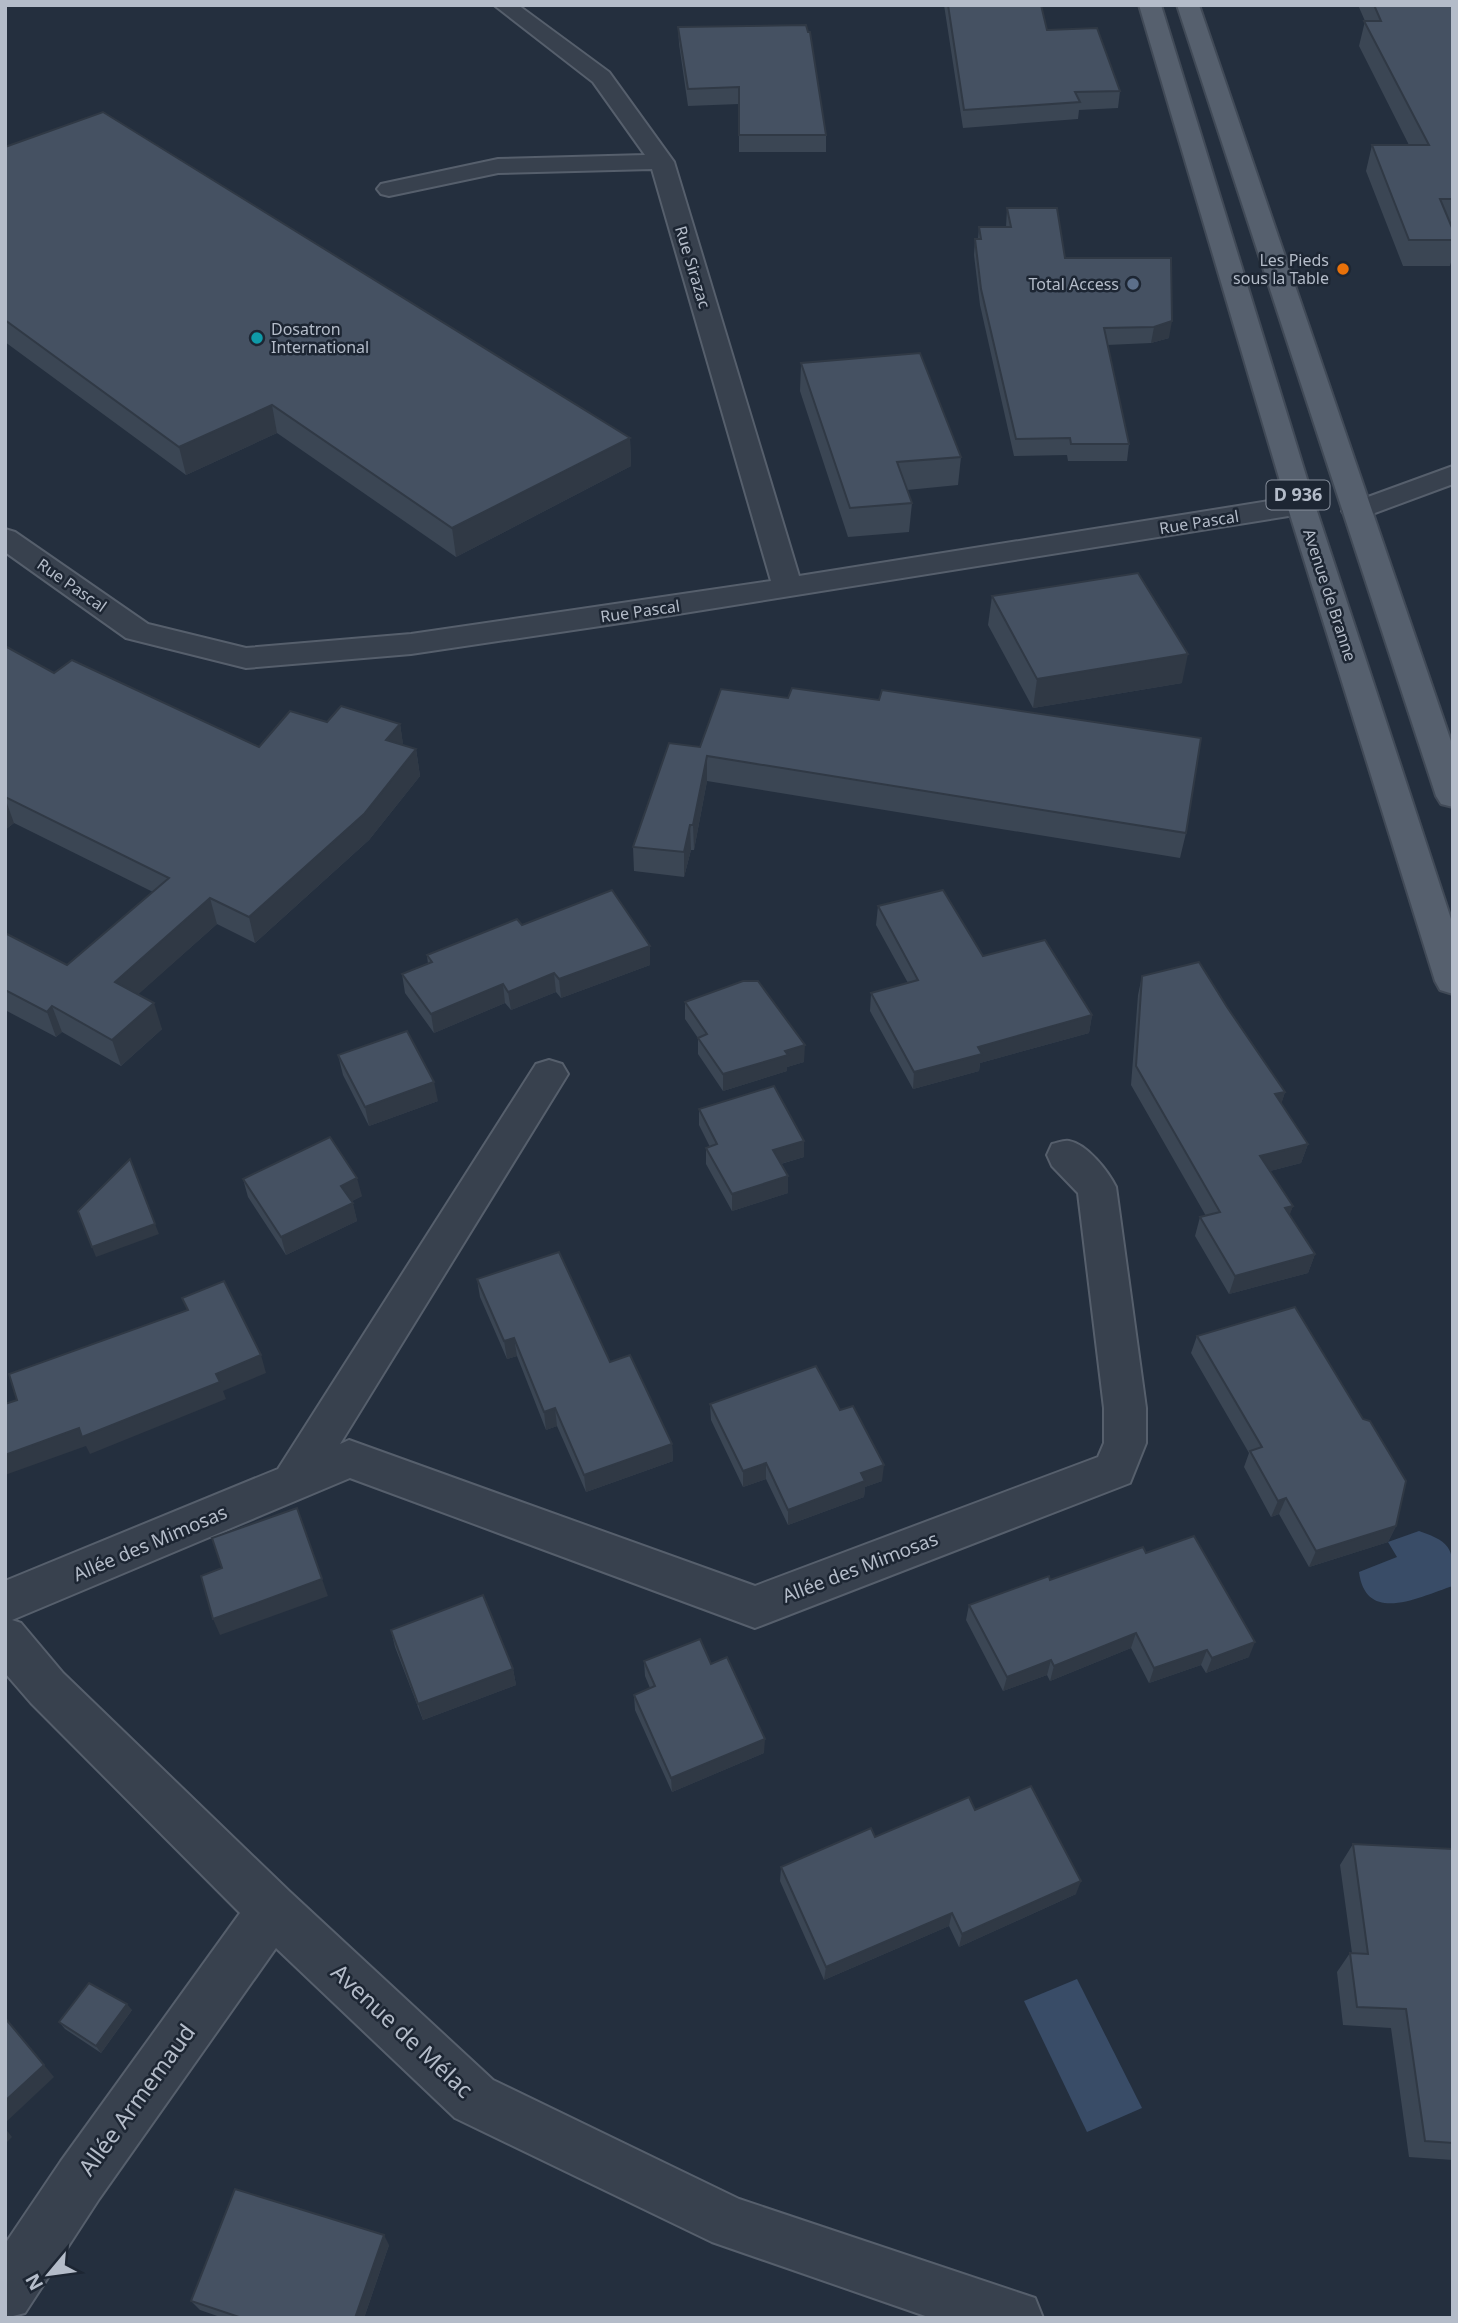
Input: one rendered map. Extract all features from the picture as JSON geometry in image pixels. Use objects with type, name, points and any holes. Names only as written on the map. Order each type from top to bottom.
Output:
[{"type":"main road","name":"Avenue de Branne","points":[[1150,5],[1301,505],[1453,981]]},
{"type":"main road","name":"D 936","points":[[1188,5],[1453,796]]},
{"type":"street","name":"Rue Sirazac","points":[[504,5],[601,77],[662,162],[788,588]]},
{"type":"street","points":[[389,189],[498,166],[662,162]]},
{"type":"street","points":[[1356,511],[1453,474]]},
{"type":"street","name":"Rue Pascal","points":[[5,538],[137,631],[246,658],[411,644],[788,588],[1301,505]]},
{"type":"street","points":[[293,1482],[549,1074]]},
{"type":"street","name":"Allée des Mimosas","points":[[5,1602],[348,1459],[755,1607],[1115,1470],[1125,1443],[1125,1408],[1097,1187],[1066,1155]]},
{"type":"street","name":"Avenue de Mélac","points":[[5,1638],[47,1688],[272,1910],[474,2099],[731,2223],[1015,2318]]},
{"type":"street","name":"Allée Armemaud","points":[[5,2293],[80,2180],[272,1910]]},
{"type":"water","points":[[1419,1531],[1439,1540],[1449,1550],[1453,1564],[1453,1586],[1397,1603],[1383,1603],[1372,1598],[1364,1589],[1359,1572],[1397,1557],[1388,1542]]},
{"type":"water","points":[[1077,1979],[1142,2108],[1087,2132],[1024,2001]]},
{"type":"building","points":[[948,5],[1041,5],[1047,30],[1097,28],[1120,91],[1075,92],[1080,102],[964,110]]},
{"type":"building","points":[[1374,5],[1453,5],[1453,199],[1440,199],[1453,230],[1453,240],[1409,240],[1372,145],[1429,145],[1364,21],[1381,21]]},
{"type":"building","points":[[806,25],[810,32],[826,135],[739,135],[739,87],[688,89],[678,27]]},
{"type":"building","name":"Dosatron International","points":[[103,112],[630,438],[452,528],[272,405],[179,447],[5,320],[5,147]]},
{"type":"building","points":[[1007,208],[1057,208],[1065,258],[1171,258],[1172,321],[1154,327],[1104,328],[1129,444],[1071,444],[1070,438],[1016,439],[981,289],[975,239],[981,239],[979,227],[1011,227]]},
{"type":"building","points":[[920,353],[961,457],[897,462],[912,503],[850,508],[801,363]]},
{"type":"building","points":[[1138,573],[1188,654],[1037,679],[992,596]]},
{"type":"building","points":[[5,646],[54,673],[72,660],[259,747],[290,711],[327,722],[341,706],[400,724],[386,740],[416,749],[364,814],[249,917],[210,898],[115,982],[154,1003],[112,1040],[52,1006],[47,1012],[5,990],[5,933],[67,965],[169,878],[5,797]]},
{"type":"building","points":[[792,688],[879,700],[882,690],[1201,738],[1186,833],[707,756],[693,825],[690,825],[684,852],[633,847],[669,743],[700,747],[721,689],[788,698]]},
{"type":"building","points":[[612,890],[650,946],[559,979],[554,973],[508,992],[503,984],[431,1014],[402,974],[432,962],[427,955],[517,919],[522,925]]},
{"type":"building","points":[[943,890],[983,956],[1045,940],[1092,1015],[978,1047],[982,1054],[914,1072],[871,993],[918,980],[878,906]]},
{"type":"building","points":[[1199,962],[1285,1092],[1275,1094],[1308,1144],[1260,1156],[1293,1206],[1285,1208],[1315,1254],[1235,1276],[1200,1217],[1220,1212],[1136,1066],[1142,976]]},
{"type":"building","points":[[743,981],[758,981],[805,1045],[785,1051],[788,1055],[723,1074],[698,1038],[707,1034],[685,1002]]},
{"type":"building","points":[[407,1031],[434,1082],[365,1107],[338,1055]]},
{"type":"building","points":[[774,1086],[804,1141],[773,1150],[788,1176],[732,1194],[706,1148],[717,1144],[699,1109]]},
{"type":"building","points":[[330,1137],[357,1178],[341,1186],[353,1203],[281,1237],[243,1179]]},
{"type":"building","points":[[130,1159],[155,1224],[92,1247],[78,1211]]},
{"type":"building","points":[[559,1252],[610,1362],[630,1355],[672,1444],[584,1475],[555,1408],[544,1412],[514,1338],[504,1341],[477,1279]]},
{"type":"building","points":[[224,1281],[261,1355],[216,1374],[220,1382],[82,1437],[79,1428],[5,1455],[5,1404],[17,1400],[9,1374],[188,1310],[182,1298]]},
{"type":"building","points":[[1295,1307],[1363,1419],[1370,1421],[1406,1481],[1396,1526],[1316,1551],[1286,1498],[1278,1501],[1250,1451],[1262,1447],[1197,1336]]},
{"type":"building","points":[[816,1366],[840,1410],[853,1406],[884,1465],[861,1473],[865,1481],[788,1510],[766,1463],[743,1471],[710,1404]]},
{"type":"building","points":[[297,1508],[322,1579],[213,1619],[201,1576],[222,1568],[212,1538]]},
{"type":"building","points":[[1194,1536],[1255,1642],[1212,1658],[1207,1650],[1154,1668],[1136,1633],[1054,1666],[1051,1660],[1007,1677],[969,1605],[1049,1576],[1050,1580],[1143,1547],[1146,1553]]},
{"type":"building","points":[[483,1595],[513,1669],[418,1704],[391,1630]]},
{"type":"building","points":[[700,1639],[711,1664],[727,1657],[765,1739],[671,1778],[634,1695],[655,1686],[644,1661]]},
{"type":"building","points":[[1031,1786],[1081,1881],[962,1934],[952,1913],[826,1967],[781,1867],[871,1828],[875,1837],[969,1797],[975,1810]]},
{"type":"building","points":[[1353,1844],[1453,1849],[1453,2143],[1425,2141],[1406,2009],[1357,2007],[1350,1953],[1368,1954]]},
{"type":"building","points":[[89,1983],[127,2004],[96,2046],[59,2022]]},
{"type":"building","points":[[5,2018],[44,2065],[5,2101]]},
{"type":"building","points":[[235,2189],[384,2235],[355,2318],[242,2318],[191,2301]]},
{"type":"place","name":"Les Pieds sous la Table","points":[[1343,269]]},
{"type":"place","name":"Total Access","points":[[1133,284]]},
{"type":"place","name":"Dosatron International","points":[[257,338]]}]
